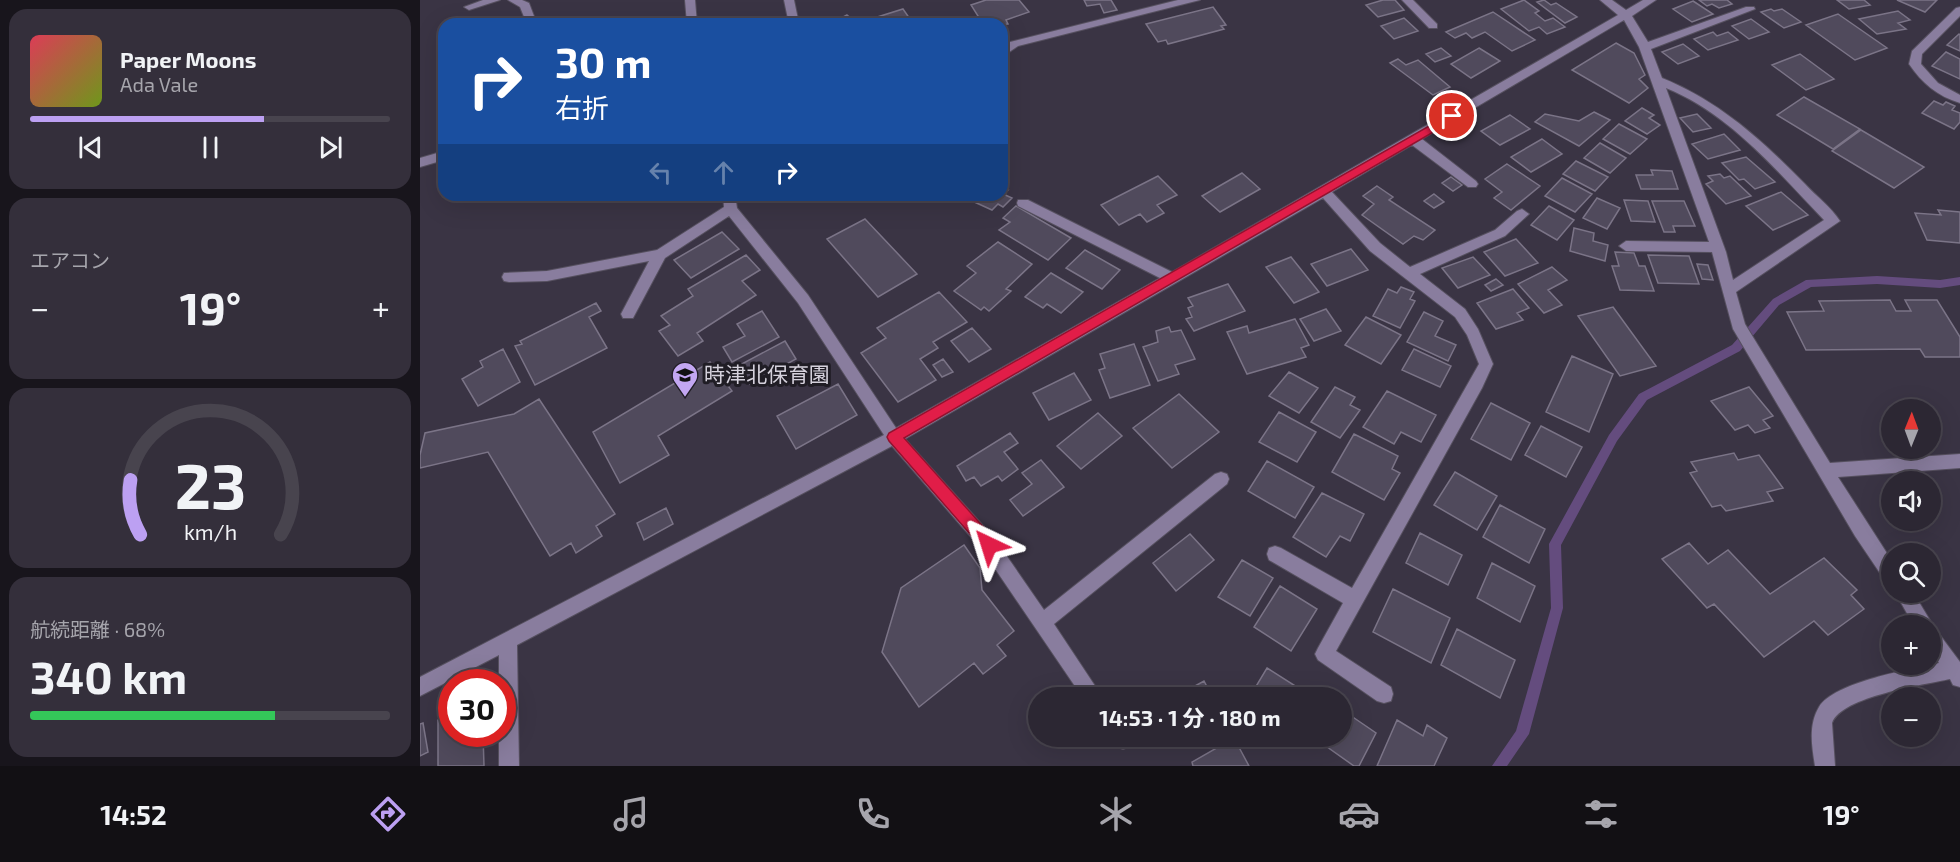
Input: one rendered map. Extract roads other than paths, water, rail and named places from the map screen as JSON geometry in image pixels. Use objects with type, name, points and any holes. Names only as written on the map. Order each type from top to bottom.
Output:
[{"type":"street","points":[[469,7],[495,0]]},
{"type":"street","points":[[513,0],[525,5],[530,18]]},
{"type":"street","points":[[690,0],[692,18]]},
{"type":"street","points":[[789,0],[793,18]]},
{"type":"street","points":[[1008,48],[1014,44],[1191,0]]},
{"type":"street","points":[[1407,0],[1433,26]]},
{"type":"street","points":[[1605,0],[1626,15],[1646,48],[1717,247],[1738,325],[1825,471],[1881,559]]},
{"type":"street","points":[[420,687],[894,437],[1324,191],[1651,0]]},
{"type":"street","points":[[1646,48],[1750,9]]},
{"type":"street","points":[[1960,10],[1916,54],[1915,64],[1931,84],[1949,96],[1960,99]]},
{"type":"street","points":[[1657,80],[1694,96],[1723,116],[1781,168],[1833,221],[1729,290]]},
{"type":"street","points":[[1413,139],[1472,184]]},
{"type":"street","points":[[420,163],[438,157]]},
{"type":"street","points":[[1324,191],[1375,247],[1460,313],[1473,333],[1486,364],[1477,384],[1324,654],[1384,694]]},
{"type":"street","points":[[628,314],[660,254],[730,202],[803,299],[894,437],[989,545],[1087,687]]},
{"type":"street","points":[[1023,202],[1172,278]]},
{"type":"street","points":[[1410,273],[1500,233],[1522,214]]},
{"type":"street","points":[[1626,246],[1717,247]]},
{"type":"street","points":[[509,277],[547,276],[660,254]]},
{"type":"street","points":[[1825,471],[1960,461]]},
{"type":"street","points":[[1043,622],[1221,479]]},
{"type":"street","points":[[1275,554],[1355,600]]},
{"type":"street","points":[[507,641],[509,766]]},
{"type":"street","points":[[1825,766],[1821,738],[1825,712],[1839,700],[1876,687],[1957,674],[1941,650]]},
{"type":"waterway","points":[[1499,766],[1522,734],[1557,608],[1555,544],[1613,438],[1643,397],[1736,348],[1776,302],[1809,283],[1877,280],[1940,284],[1960,281]]},
{"type":"place","name":"時津北保育園","points":[[685,398]]}]
